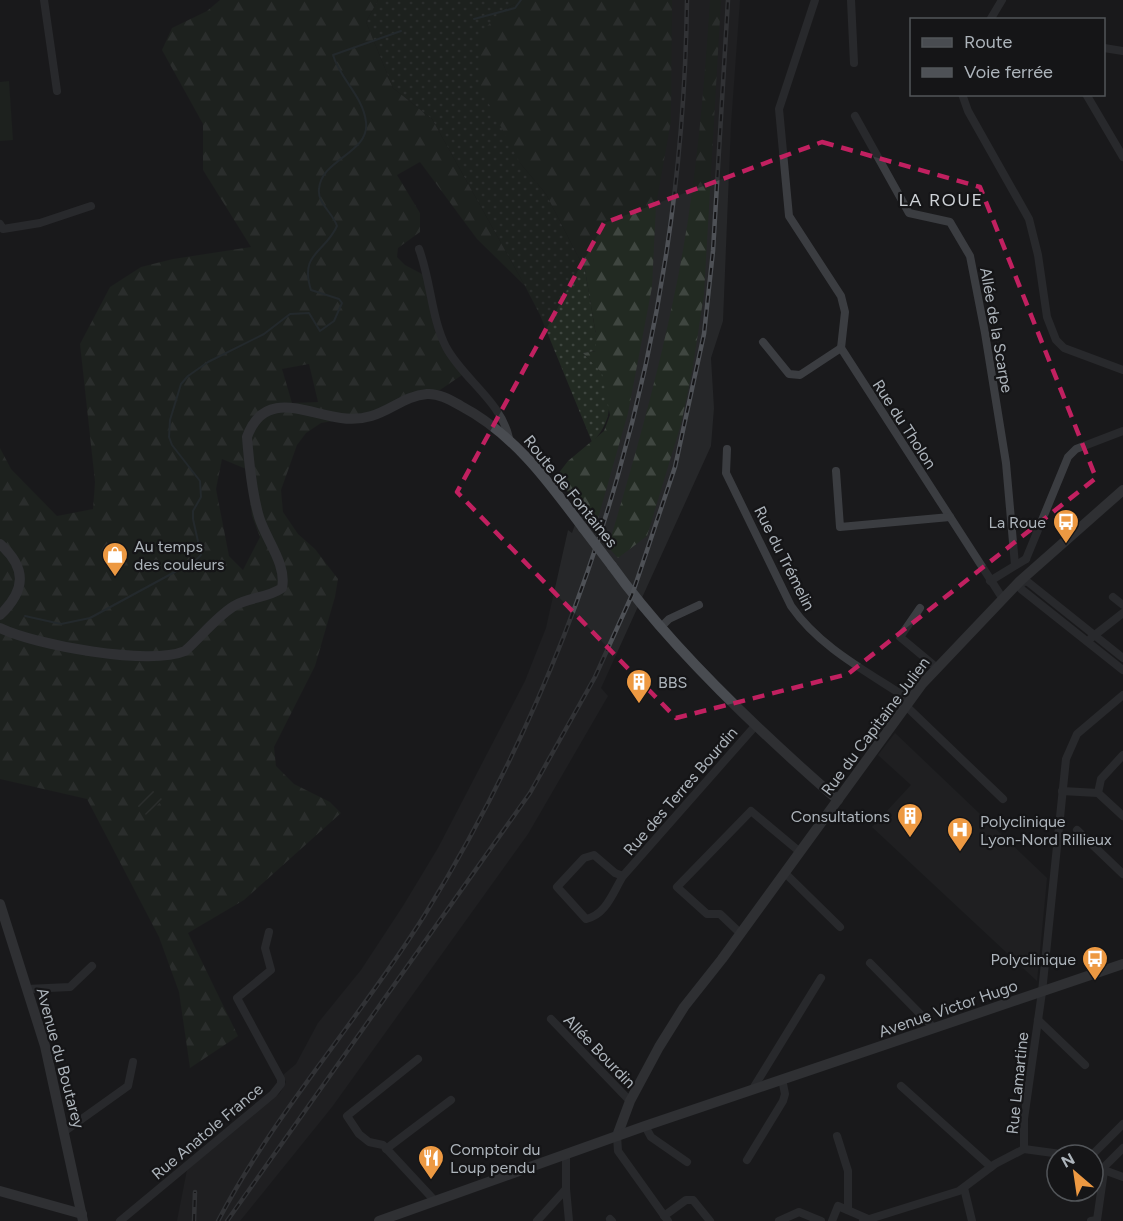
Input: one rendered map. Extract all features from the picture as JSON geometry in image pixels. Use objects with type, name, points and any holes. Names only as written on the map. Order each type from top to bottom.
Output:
[{"type":"street","points":[[44,0],[57,91]]},
{"type":"street","points":[[763,342],[789,374],[800,375],[840,348],[845,312],[840,296],[789,216],[779,109],[815,0]]},
{"type":"street","points":[[851,0],[854,63]]},
{"type":"street","points":[[991,18],[1002,0]]},
{"type":"street","points":[[1105,48],[1123,51]]},
{"type":"street","points":[[963,96],[968,111],[1029,219],[1051,331],[1064,348],[1123,370]]},
{"type":"street","points":[[1087,96],[1123,157]]},
{"type":"street","name":"Allée de la Scarpe","points":[[855,116],[909,213],[950,222],[970,256],[1005,463],[1015,565]]},
{"type":"street","points":[[0,224],[3,228],[40,223],[91,206]]},
{"type":"street","points":[[419,249],[427,272],[437,322],[447,349],[505,422],[509,438]]},
{"type":"street","name":"Rue du Tholon","points":[[840,348],[1002,599]]},
{"type":"street","name":"Route de Fontaines","points":[[0,628],[39,642],[150,657],[179,654],[185,651],[233,607],[249,599],[275,593],[282,588],[285,578],[282,568],[266,539],[258,515],[247,437],[251,426],[260,416],[273,409],[287,406],[341,418],[362,419],[429,393],[467,409],[509,438],[552,486],[661,627],[756,725],[838,800]]},
{"type":"street","points":[[990,581],[1026,559],[1068,457],[1076,448],[1123,431]]},
{"type":"street","name":"Rue du Trémelin","points":[[727,449],[726,473],[792,606],[804,624],[824,643],[908,703],[1003,799]]},
{"type":"street","points":[[836,471],[840,527],[950,517]]},
{"type":"street","name":"Rue du Capitaine Julien","points":[[616,1136],[630,1101],[684,1007],[741,934],[936,667],[1020,581],[1123,490]]},
{"type":"street","points":[[0,544],[14,556],[21,574],[16,594],[0,615]]},
{"type":"street","points":[[1026,559],[1037,565]]},
{"type":"street","points":[[1123,658],[1028,582],[1020,581],[1021,589],[1123,670]]},
{"type":"street","points":[[1113,597],[1123,605]]},
{"type":"street","points":[[661,627],[669,619],[699,605]]},
{"type":"street","points":[[920,608],[900,637],[936,667]]},
{"type":"street","points":[[1087,641],[1123,613]]},
{"type":"street","name":"Rue Lamartine","points":[[1024,1149],[1024,1119],[1038,1020],[1066,759],[1071,744],[1082,729],[1123,695]]},
{"type":"street","name":"Rue des Terres Bourdin","points":[[624,876],[615,873],[594,855],[584,858],[557,887],[586,919],[596,917],[624,876],[756,725]]},
{"type":"street","points":[[1098,793],[1101,779],[1123,755]]},
{"type":"street","points":[[1062,790],[1098,793],[1123,816]]},
{"type":"street","points":[[741,934],[720,914],[707,914],[677,887],[751,811],[800,852]]},
{"type":"street","points":[[1077,830],[1123,874]]},
{"type":"street","points":[[785,873],[840,927]]},
{"type":"street","name":"Avenue du Boutarey","points":[[0,904],[45,1046],[82,1217]]},
{"type":"street","name":"Rue Anatole France","points":[[120,1221],[273,1094],[281,1084],[281,1079],[237,998],[271,970],[266,948],[269,932]]},
{"type":"street","points":[[870,963],[934,1028]]},
{"type":"street","name":"Avenue Victor Hugo","points":[[382,1220],[616,1136],[1123,964]]},
{"type":"street","points":[[27,989],[70,987],[92,966]]},
{"type":"street","points":[[752,1090],[821,978]]},
{"type":"street","name":"Allée Bourdin","points":[[551,1019],[630,1101]]},
{"type":"street","name":"Rue Lamartine","points":[[1038,1020],[1085,1065]]},
{"type":"street","points":[[418,1059],[347,1116],[369,1142],[386,1149],[435,1201]]},
{"type":"street","points":[[65,1131],[128,1086],[133,1062]]},
{"type":"street","points":[[747,1160],[783,1101],[785,1088],[782,1079]]},
{"type":"street","points":[[902,1086],[991,1167]]},
{"type":"street","points":[[386,1149],[451,1100]]},
{"type":"street","points":[[1104,1143],[1123,1124]]},
{"type":"street","points":[[645,1126],[651,1137],[687,1162]]},
{"type":"street","points":[[616,1136],[618,1152],[666,1218],[686,1200],[693,1200],[710,1221]]},
{"type":"street","points":[[837,1136],[848,1171],[848,1210]]},
{"type":"street","points":[[1105,1168],[1123,1148]]},
{"type":"street","points":[[832,1221],[838,1206],[866,1220],[964,1188],[991,1167],[1024,1149],[1045,1152]]},
{"type":"street","points":[[566,1154],[569,1221]]},
{"type":"street","points":[[1105,1171],[1123,1177]]},
{"type":"street","points":[[964,1188],[972,1221]]},
{"type":"street","points":[[537,1221],[566,1189]]},
{"type":"street","points":[[0,1191],[82,1217]]},
{"type":"street","points":[[1091,1221],[1097,1220],[1099,1203]]},
{"type":"street","points":[[779,1221],[799,1212],[821,1221]]},
{"type":"highlighted area","points":[[822,142],[980,187],[1096,478],[848,674],[676,718],[457,492],[604,223]]},
{"type":"shaded area","points":[[661,0],[740,0],[731,124],[723,321],[711,358],[714,408],[711,446],[601,688],[608,696],[528,834],[332,1107],[240,1221],[177,1221],[187,1170],[280,1093],[286,1082],[283,1075],[296,1064],[318,1023],[361,970],[403,906],[438,848],[525,681],[546,628],[568,530],[572,533],[612,421]]},
{"type":"shaded area","name":"Polyclinique Lyon-Nord Rillieux","points":[[895,733],[1047,878],[1037,981],[872,827],[911,785],[878,755]]},
{"type":"green space","points":[[220,0],[378,0],[366,22],[393,88],[432,119],[525,286],[477,239],[420,162],[397,175],[420,213],[420,232],[398,248],[397,257],[405,265],[424,275],[434,317],[462,375],[440,390],[357,417],[321,423],[306,433],[297,445],[281,490],[283,512],[298,534],[315,549],[338,579],[315,666],[274,747],[276,766],[294,784],[330,802],[341,813],[244,900],[188,933],[238,1036],[190,1068],[179,992],[159,937],[87,799],[0,779],[0,448],[11,469],[57,516],[93,509],[95,482],[80,344],[110,287],[141,267],[173,259],[251,247],[203,170],[203,124],[162,50],[172,28],[207,11]],"holes":[[[309,364],[318,402],[292,403],[282,369]],[[222,459],[246,469],[252,516],[260,537],[243,570],[229,556],[216,489]]]},
{"type":"green space","points":[[378,0],[515,0],[515,4],[500,12],[520,163],[546,194],[585,270],[596,335],[596,351],[583,353],[602,372],[608,393],[607,419],[599,435],[592,442],[540,315],[432,119],[393,88],[366,22]]},
{"type":"green space","points":[[515,0],[672,0],[671,121],[656,205],[652,287],[628,413],[595,529],[559,480],[558,474],[568,461],[604,431],[610,415],[602,373],[583,353],[596,351],[596,335],[585,270],[546,194],[520,163],[479,85],[481,33],[500,12],[515,4]]},
{"type":"green space","points":[[710,0],[721,0],[704,294],[692,372],[681,424],[647,536],[618,558],[608,547],[655,379],[671,311],[690,208]]},
{"type":"green space","points":[[9,81],[13,140],[0,141],[0,82]]},
{"type":"green space","points":[[150,788],[163,800],[146,815],[134,802]]},
{"type":"waterway","points":[[474,19],[515,8],[521,0]]},
{"type":"waterway","points":[[25,616],[61,624],[90,618],[195,561],[201,555],[193,519],[193,511],[201,497],[200,481],[172,445],[169,437],[170,420],[181,384],[208,362],[264,334],[290,314],[309,313],[320,331],[334,321],[342,303],[339,299],[311,290],[308,278],[311,261],[337,226],[320,199],[319,189],[328,170],[361,141],[365,133],[366,122],[361,104],[336,64],[333,55],[401,31]]},
{"type":"railway","points":[[218,1221],[265,1142],[424,916],[484,811],[536,702],[581,590],[618,476],[647,359],[668,241],[682,121],[687,0]]},
{"type":"railway","points":[[227,1221],[530,793],[595,677],[632,595],[675,467],[704,334],[713,251],[728,0]]},
{"type":"railway","points":[[194,1221],[195,1192]]},
{"type":"place","name":"La Roue","points":[[1066,545]]},
{"type":"place","name":"Au temps des couleurs","points":[[115,578]]},
{"type":"place","name":"BBS","points":[[639,705]]},
{"type":"place","name":"Consultations","points":[[910,839]]},
{"type":"place","name":"Polyclinique Lyon-Nord Rillieux","points":[[960,853]]},
{"type":"place","name":"Polyclinique","points":[[1095,982]]},
{"type":"place","name":"Comptoir du Loup pendu","points":[[431,1181]]},
{"type":"district","name":"LA ROUE","points":[[941,200]]}]
